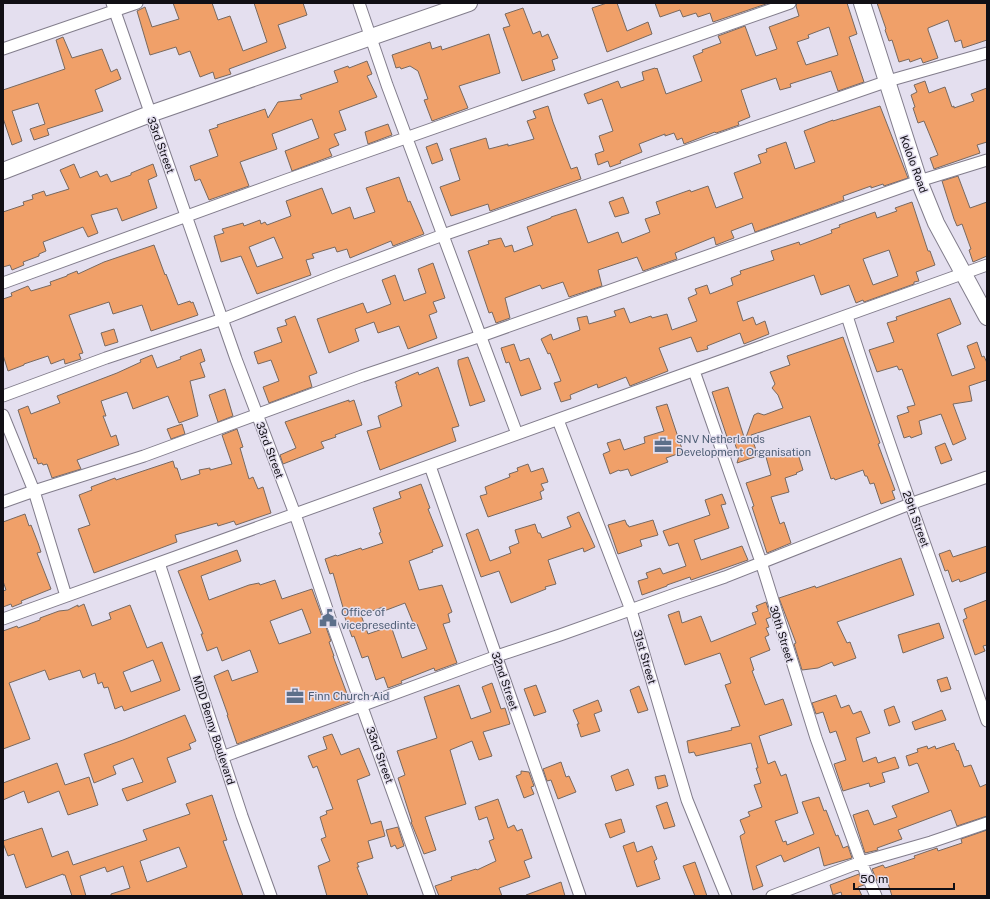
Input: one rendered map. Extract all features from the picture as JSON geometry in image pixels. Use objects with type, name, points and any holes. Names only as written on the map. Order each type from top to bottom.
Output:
[{"type":"street","points":[[3,49],[113,7],[137,3]]},
{"type":"street","points":[[359,3],[406,138],[517,434]]},
{"type":"street","points":[[3,171],[150,114],[371,36],[470,3]]},
{"type":"street","points":[[3,283],[186,216],[790,3]]},
{"type":"street","name":"Kololo Road","points":[[862,3],[919,181],[936,223],[987,317]]},
{"type":"street","name":"33rd Street","points":[[113,7],[186,216],[430,896]]},
{"type":"street","points":[[3,396],[106,358],[223,319],[443,235],[888,81],[987,53]]},
{"type":"street","points":[[3,502],[144,456],[362,376],[481,336],[919,181],[987,160]]},
{"type":"street","points":[[3,619],[987,265]]},
{"type":"street","name":"29th Street","points":[[847,316],[877,410],[987,721]]},
{"type":"street","name":"30th Street","points":[[694,370],[761,562],[816,738],[861,862],[876,896]]},
{"type":"street","points":[[3,415],[34,491],[66,596]]},
{"type":"street","name":"31st Street","points":[[558,420],[631,610],[687,800],[726,896]]},
{"type":"street","name":"32nd Street","points":[[430,466],[580,896]]},
{"type":"street","points":[[222,757],[497,656],[725,578],[761,562],[910,504],[987,477]]},
{"type":"street","name":"MDD Benny Boulevard","points":[[159,563],[222,757],[271,896]]},
{"type":"street","points":[[772,896],[861,862],[931,842],[987,823]]},
{"type":"building","points":[[173,3],[212,3],[218,20],[230,16],[243,51],[267,42],[254,3],[303,3],[307,15],[278,25],[286,48],[229,69],[231,74],[215,79],[213,72],[200,77],[190,51],[179,55],[176,47],[150,55],[137,11],[145,7],[152,27],[179,19]]},
{"type":"building","points":[[607,3],[617,3],[627,31],[648,22],[652,34],[607,52],[592,8]]},
{"type":"building","points":[[655,3],[769,3],[713,22],[710,13],[698,17],[696,13],[683,17],[680,10],[660,17]]},
{"type":"building","points":[[797,3],[847,3],[857,34],[849,37],[864,82],[838,91],[831,71],[790,84],[791,87],[780,90],[776,78],[741,90],[750,117],[738,122],[739,125],[716,133],[715,132],[684,144],[682,138],[677,140],[674,133],[665,136],[665,134],[639,144],[642,152],[620,161],[621,163],[610,167],[608,161],[598,165],[595,154],[604,151],[599,136],[613,131],[602,99],[588,104],[584,94],[618,81],[621,88],[644,80],[642,72],[655,68],[657,68],[666,94],[702,81],[693,56],[703,52],[702,50],[721,43],[718,36],[745,26],[756,56],[777,49],[769,27],[799,16],[796,6]],"holes":[[[829,27],[838,55],[806,65],[797,42],[809,38],[808,35]]]},
{"type":"building","points":[[877,3],[987,3],[987,40],[963,48],[961,40],[955,42],[948,20],[928,28],[938,58],[923,63],[921,58],[910,62],[909,59],[899,62],[892,40],[889,41]]},
{"type":"building","points":[[523,8],[533,34],[540,31],[542,37],[548,34],[558,58],[552,60],[555,70],[522,81],[503,28],[510,26],[505,14]]},
{"type":"building","points":[[489,34],[500,73],[459,86],[468,108],[432,121],[424,100],[428,99],[418,71],[410,66],[401,69],[400,67],[396,68],[392,55],[430,42],[432,49],[441,46],[442,50]]},
{"type":"building","points":[[63,37],[72,58],[102,49],[111,72],[117,69],[121,79],[95,90],[103,111],[47,129],[49,135],[34,140],[30,129],[45,124],[38,103],[12,111],[22,141],[12,145],[3,118],[3,90],[65,69],[56,40]]},
{"type":"building","points":[[367,61],[372,74],[367,76],[377,97],[339,111],[346,130],[334,134],[339,145],[329,149],[332,156],[292,171],[285,151],[319,138],[312,119],[272,134],[277,149],[240,162],[249,186],[209,200],[200,179],[195,181],[190,166],[218,156],[209,130],[218,127],[217,125],[265,109],[268,118],[278,102],[302,99],[300,95],[338,82],[334,71],[348,66],[349,68]]},
{"type":"building","points":[[925,81],[929,93],[945,87],[952,107],[954,106],[954,108],[974,101],[971,94],[987,88],[987,142],[977,145],[980,153],[934,169],[930,158],[938,155],[924,121],[918,123],[913,108],[915,107],[911,95],[917,92],[914,85]]},
{"type":"building","points":[[548,106],[571,169],[577,167],[581,179],[490,211],[488,204],[451,216],[440,187],[460,180],[450,149],[486,138],[489,149],[534,139],[527,121],[536,118],[533,111]]},
{"type":"building","points":[[880,106],[908,178],[884,186],[883,184],[871,188],[871,186],[843,196],[844,200],[755,232],[752,223],[731,231],[734,238],[716,245],[714,237],[675,253],[677,259],[643,271],[637,257],[598,270],[602,286],[569,297],[563,282],[542,289],[540,285],[505,298],[510,318],[496,323],[492,312],[489,313],[468,251],[489,244],[488,241],[501,238],[505,247],[512,245],[514,252],[533,245],[527,227],[576,209],[588,243],[618,232],[622,243],[650,232],[645,219],[660,214],[656,202],[690,190],[691,192],[708,186],[716,208],[743,198],[734,173],[761,163],[758,155],[767,152],[766,149],[786,142],[795,169],[815,162],[804,131],[833,120]]},
{"type":"building","points":[[388,124],[392,135],[368,144],[365,132]]},
{"type":"building","points":[[437,143],[443,160],[432,164],[426,147]]},
{"type":"building","points":[[74,164],[80,178],[97,171],[100,177],[107,174],[111,182],[131,175],[131,173],[153,164],[157,176],[148,180],[157,208],[122,221],[117,208],[91,215],[98,233],[88,237],[83,227],[43,242],[46,251],[39,254],[39,256],[23,262],[24,265],[12,270],[10,265],[3,267],[3,212],[24,205],[23,202],[33,199],[32,195],[44,191],[46,196],[69,189],[60,170]]},
{"type":"building","points":[[958,176],[970,208],[987,202],[987,256],[973,262],[969,250],[971,249],[962,224],[957,226],[942,181]]},
{"type":"building","points":[[399,177],[408,202],[410,201],[424,234],[393,246],[391,241],[350,258],[347,249],[337,252],[335,247],[312,254],[314,258],[306,260],[311,275],[257,294],[241,256],[221,262],[214,236],[224,233],[222,229],[243,223],[244,226],[260,220],[261,224],[265,222],[267,225],[291,216],[286,201],[322,188],[332,214],[350,207],[354,219],[375,212],[366,188]],"holes":[[[274,237],[283,258],[257,267],[249,247]]]},
{"type":"building","points":[[623,197],[629,213],[615,217],[609,202]]},
{"type":"building","points":[[912,202],[928,251],[930,251],[935,265],[916,272],[919,281],[914,282],[914,284],[864,302],[863,300],[856,303],[849,285],[821,295],[814,275],[737,302],[743,321],[753,317],[756,325],[765,321],[769,334],[744,344],[740,333],[707,346],[708,349],[697,352],[691,337],[659,348],[668,371],[630,386],[626,377],[598,388],[597,384],[570,395],[571,399],[561,402],[554,383],[561,381],[550,353],[548,354],[541,339],[551,334],[553,340],[580,330],[577,318],[587,316],[589,324],[616,316],[614,311],[624,308],[630,323],[651,316],[652,318],[667,314],[672,330],[697,321],[688,298],[697,294],[695,289],[707,285],[710,294],[733,285],[731,278],[741,274],[740,271],[774,260],[771,251],[799,242],[800,245],[832,233],[831,230],[840,227],[839,225],[875,212],[877,218],[897,211],[895,208]],"holes":[[[889,250],[898,276],[873,285],[863,259]]]},
{"type":"building","points":[[154,245],[178,305],[190,301],[191,303],[193,302],[198,315],[151,331],[142,305],[113,314],[109,302],[69,315],[83,353],[79,354],[81,359],[65,364],[64,359],[51,364],[48,356],[8,371],[3,355],[3,299],[12,296],[11,293],[28,286],[31,291],[51,285],[50,282],[77,271],[78,274],[104,262]]},
{"type":"building","points":[[433,263],[445,298],[433,302],[437,312],[429,315],[437,338],[408,349],[399,326],[378,333],[374,322],[355,329],[359,341],[329,353],[317,319],[363,303],[367,313],[391,304],[382,280],[395,275],[404,301],[426,293],[418,269]]},
{"type":"building","points":[[950,298],[961,324],[937,334],[952,376],[975,368],[967,346],[977,342],[982,357],[984,356],[987,363],[987,380],[969,386],[972,401],[953,404],[966,439],[953,445],[941,414],[919,421],[922,434],[911,438],[910,436],[904,438],[897,416],[909,412],[907,407],[915,405],[902,369],[899,370],[897,366],[877,372],[869,350],[894,342],[887,323],[897,320],[896,317]]},
{"type":"building","points":[[295,316],[317,373],[309,376],[312,387],[269,403],[263,387],[279,381],[271,360],[258,364],[254,352],[282,342],[277,328],[287,325],[285,320]]},
{"type":"building","points":[[114,329],[118,342],[105,346],[101,333]]},
{"type":"building","points":[[843,337],[880,443],[878,444],[895,490],[892,491],[895,499],[881,504],[874,483],[870,484],[863,470],[835,480],[834,478],[831,479],[810,416],[751,435],[758,456],[737,463],[739,456],[734,441],[729,443],[712,392],[728,387],[745,440],[754,415],[758,413],[764,415],[783,408],[778,395],[772,388],[775,384],[770,372],[790,365],[787,356]]},
{"type":"building","points":[[514,344],[520,361],[529,358],[541,389],[521,396],[509,362],[506,363],[501,348]]},
{"type":"building","points":[[201,349],[205,361],[200,363],[205,377],[190,381],[198,416],[179,423],[168,396],[133,409],[127,392],[101,401],[106,416],[103,416],[111,437],[116,435],[119,445],[77,460],[81,469],[52,478],[47,464],[38,464],[36,458],[34,459],[18,410],[28,406],[31,414],[60,403],[57,396],[117,373],[152,355],[157,368],[181,359],[180,357]]},
{"type":"building","points":[[468,357],[485,401],[470,406],[458,364],[458,360]]},
{"type":"building","points":[[438,367],[459,426],[452,428],[456,441],[380,470],[367,431],[381,427],[378,416],[402,406],[395,382],[418,372],[419,375]]},
{"type":"building","points":[[225,389],[233,416],[218,422],[209,395]]},
{"type":"building","points":[[349,400],[349,402],[354,400],[362,425],[321,442],[324,448],[283,464],[280,455],[296,448],[285,422]]},
{"type":"building","points":[[667,404],[683,452],[666,458],[668,462],[631,476],[628,469],[619,470],[610,474],[603,454],[610,451],[607,443],[620,439],[624,450],[645,443],[644,437],[664,431],[656,407]]},
{"type":"building","points":[[182,424],[185,434],[171,439],[167,429]]},
{"type":"building","points":[[237,429],[243,447],[240,448],[249,479],[253,477],[258,489],[263,487],[271,513],[236,525],[234,521],[218,526],[217,523],[175,535],[177,542],[94,573],[78,529],[90,525],[79,495],[92,490],[91,487],[115,478],[116,480],[173,461],[181,480],[200,474],[199,470],[210,468],[210,470],[232,464],[222,435]]},
{"type":"building","points":[[945,443],[952,460],[941,464],[935,447]]},
{"type":"building","points":[[796,448],[803,470],[796,473],[797,474],[785,478],[789,492],[771,497],[780,524],[784,522],[791,543],[767,553],[746,483],[771,475],[766,457]]},
{"type":"building","points":[[528,464],[531,472],[543,468],[548,482],[541,484],[544,490],[540,492],[542,499],[488,517],[480,496],[487,494],[485,487],[510,477],[509,474],[518,471],[517,468]]},
{"type":"building","points":[[421,484],[430,508],[428,509],[443,546],[432,550],[433,552],[409,561],[419,590],[442,585],[452,612],[448,614],[450,622],[443,624],[457,663],[435,671],[434,668],[401,681],[402,683],[388,688],[384,677],[376,680],[368,656],[362,658],[354,636],[352,637],[343,612],[344,611],[333,573],[330,574],[325,559],[383,543],[373,508],[401,498],[399,492]],"holes":[[[405,603],[414,625],[417,624],[427,649],[402,658],[391,626],[368,634],[361,615],[383,607],[384,611]]]},
{"type":"building","points":[[722,494],[726,504],[721,505],[729,528],[694,540],[701,560],[742,546],[748,560],[691,580],[690,577],[642,595],[638,581],[648,578],[646,573],[660,568],[663,574],[686,566],[678,543],[669,546],[663,531],[710,515],[705,500]]},
{"type":"building","points":[[579,512],[595,547],[584,552],[583,548],[548,560],[556,584],[545,587],[546,589],[511,603],[499,571],[481,577],[466,534],[478,529],[490,561],[511,553],[509,547],[519,543],[515,530],[535,524],[538,533],[540,533],[542,538],[571,527],[567,517]]},
{"type":"building","points":[[25,514],[29,526],[31,525],[38,543],[41,552],[37,553],[51,589],[21,601],[22,603],[12,607],[11,604],[3,607],[3,591],[6,590],[3,581],[3,522]]},
{"type":"building","points":[[625,520],[629,527],[653,520],[658,535],[640,540],[642,546],[618,554],[608,525]]},
{"type":"building","points":[[987,546],[987,572],[960,582],[959,579],[952,582],[948,570],[945,571],[939,554],[950,550],[953,557]]},
{"type":"building","points":[[237,550],[241,561],[201,576],[209,600],[249,585],[259,583],[260,585],[275,580],[282,599],[312,589],[331,641],[329,642],[333,656],[350,702],[237,744],[214,676],[228,670],[232,681],[258,672],[250,650],[222,661],[217,647],[207,651],[201,634],[203,634],[178,571]],"holes":[[[302,609],[311,633],[279,644],[270,621]]]},
{"type":"building","points":[[901,558],[914,595],[837,622],[847,643],[850,642],[856,658],[834,666],[832,662],[818,668],[802,670],[794,644],[796,643],[779,598],[815,586],[816,588]]},
{"type":"building","points":[[987,600],[987,645],[983,646],[985,651],[975,655],[963,620],[967,618],[964,609]]},
{"type":"building","points":[[766,602],[771,617],[766,619],[769,627],[766,628],[769,635],[765,637],[770,650],[750,658],[754,670],[752,671],[765,705],[783,699],[792,725],[759,736],[768,764],[775,761],[781,776],[786,774],[798,813],[775,821],[783,842],[786,841],[787,845],[814,834],[802,802],[819,797],[824,811],[826,810],[836,836],[838,835],[843,848],[848,846],[852,858],[824,866],[819,847],[784,862],[781,855],[756,866],[763,886],[753,890],[740,836],[745,833],[740,820],[750,816],[748,812],[762,807],[754,785],[761,783],[756,768],[758,768],[751,743],[696,756],[694,752],[689,753],[687,741],[732,730],[731,728],[740,726],[725,685],[731,683],[720,653],[685,665],[668,615],[679,611],[682,623],[701,616],[711,642],[756,624],[752,613],[758,611],[756,606]]},
{"type":"building","points":[[84,604],[92,626],[111,619],[109,613],[130,605],[147,648],[162,642],[180,690],[124,711],[122,706],[115,709],[108,687],[104,688],[102,682],[98,684],[95,673],[83,678],[80,670],[49,680],[45,670],[9,683],[30,739],[3,749],[3,631],[17,626],[18,628],[40,620],[40,618],[59,611],[68,610],[78,605],[78,607]],"holes":[[[153,660],[161,681],[131,692],[123,672]]]},
{"type":"building","points":[[939,623],[944,638],[903,653],[898,635]]},
{"type":"building","points":[[947,677],[951,689],[941,692],[937,680]]},
{"type":"building","points":[[492,683],[501,709],[505,708],[510,724],[483,732],[492,756],[479,760],[472,741],[450,750],[466,804],[425,817],[436,850],[424,854],[411,822],[398,778],[405,775],[397,751],[437,738],[424,697],[459,685],[471,719],[491,712],[482,687]]},
{"type":"building","points":[[536,685],[546,712],[534,716],[524,689]]},
{"type":"building","points":[[639,686],[648,710],[638,713],[630,690]]},
{"type":"building","points":[[836,695],[841,708],[849,705],[853,714],[861,711],[870,733],[856,738],[863,762],[876,757],[878,763],[895,757],[899,768],[882,773],[885,782],[870,787],[869,783],[843,791],[834,764],[846,760],[836,731],[830,733],[823,712],[816,714],[812,703]]},
{"type":"building","points":[[598,700],[602,711],[594,714],[600,731],[581,737],[577,724],[579,724],[573,710]]},
{"type":"building","points":[[894,706],[900,722],[889,726],[884,710]]},
{"type":"building","points":[[942,710],[946,720],[915,730],[912,722]]},
{"type":"building","points":[[185,715],[196,741],[189,744],[191,749],[167,758],[176,782],[127,801],[122,789],[143,782],[133,758],[113,766],[116,774],[94,783],[84,754]]},
{"type":"building","points":[[332,734],[341,755],[359,748],[370,775],[357,780],[371,824],[381,821],[385,836],[368,841],[373,858],[357,863],[359,867],[357,867],[368,896],[327,896],[318,866],[330,861],[321,839],[326,837],[320,817],[327,814],[326,811],[333,809],[317,766],[313,768],[308,756],[327,749],[323,737]]},
{"type":"building","points":[[954,743],[964,767],[971,765],[980,787],[987,784],[987,816],[957,826],[951,810],[898,830],[902,839],[877,848],[878,850],[865,853],[853,815],[868,810],[874,825],[897,817],[892,806],[929,792],[918,764],[909,766],[906,756],[918,752],[917,749],[927,746],[928,749],[935,746],[936,749]]},
{"type":"building","points":[[561,762],[566,777],[569,776],[576,792],[558,799],[551,780],[547,781],[543,769]]},
{"type":"building","points":[[57,763],[65,785],[89,777],[98,805],[68,815],[59,791],[28,803],[24,791],[3,800],[3,783]]},
{"type":"building","points":[[628,769],[634,785],[616,791],[611,776]]},
{"type":"building","points":[[521,771],[529,772],[534,786],[531,787],[534,794],[524,798],[516,776],[521,774]]},
{"type":"building","points":[[665,775],[668,786],[658,789],[655,777]]},
{"type":"building","points":[[212,795],[227,840],[223,841],[243,896],[111,896],[111,894],[130,888],[123,866],[107,872],[105,867],[80,876],[86,896],[72,896],[65,875],[63,874],[26,888],[14,854],[8,856],[3,843],[3,841],[42,828],[52,857],[68,851],[73,865],[147,840],[143,830],[190,814],[186,804]],"holes":[[[179,847],[187,867],[147,882],[140,861]]]},
{"type":"building","points":[[498,799],[508,828],[514,825],[517,831],[522,829],[532,858],[524,861],[530,877],[499,888],[502,896],[439,896],[435,886],[452,880],[451,877],[476,869],[477,870],[496,861],[489,841],[494,839],[487,817],[479,820],[475,807]]},
{"type":"building","points":[[667,802],[675,826],[664,829],[656,806]]},
{"type":"building","points":[[621,819],[625,832],[610,838],[605,824]]},
{"type":"building","points":[[398,827],[404,846],[397,849],[395,845],[391,847],[386,830]]},
{"type":"building","points":[[987,830],[987,896],[892,896],[886,877],[877,881],[872,869],[883,865],[885,868],[915,858],[914,856],[937,848],[938,851],[962,843],[961,839]]},
{"type":"building","points":[[634,842],[637,852],[652,846],[657,859],[654,861],[660,879],[637,887],[623,846]]},
{"type":"building","points":[[695,862],[707,896],[695,896],[683,866]]},
{"type":"building","points":[[859,874],[864,885],[858,887],[862,896],[842,896],[841,892],[833,895],[830,885]]},
{"type":"building","points":[[561,882],[565,896],[526,896],[526,895]]},
{"type":"place","name":"SNV Netherlands Development Organisation","points":[[663,445]]},
{"type":"place","name":"Office of vicepresedinte","points":[[328,618]]},
{"type":"place","name":"Finn Church Aid","points":[[295,696]]}]
